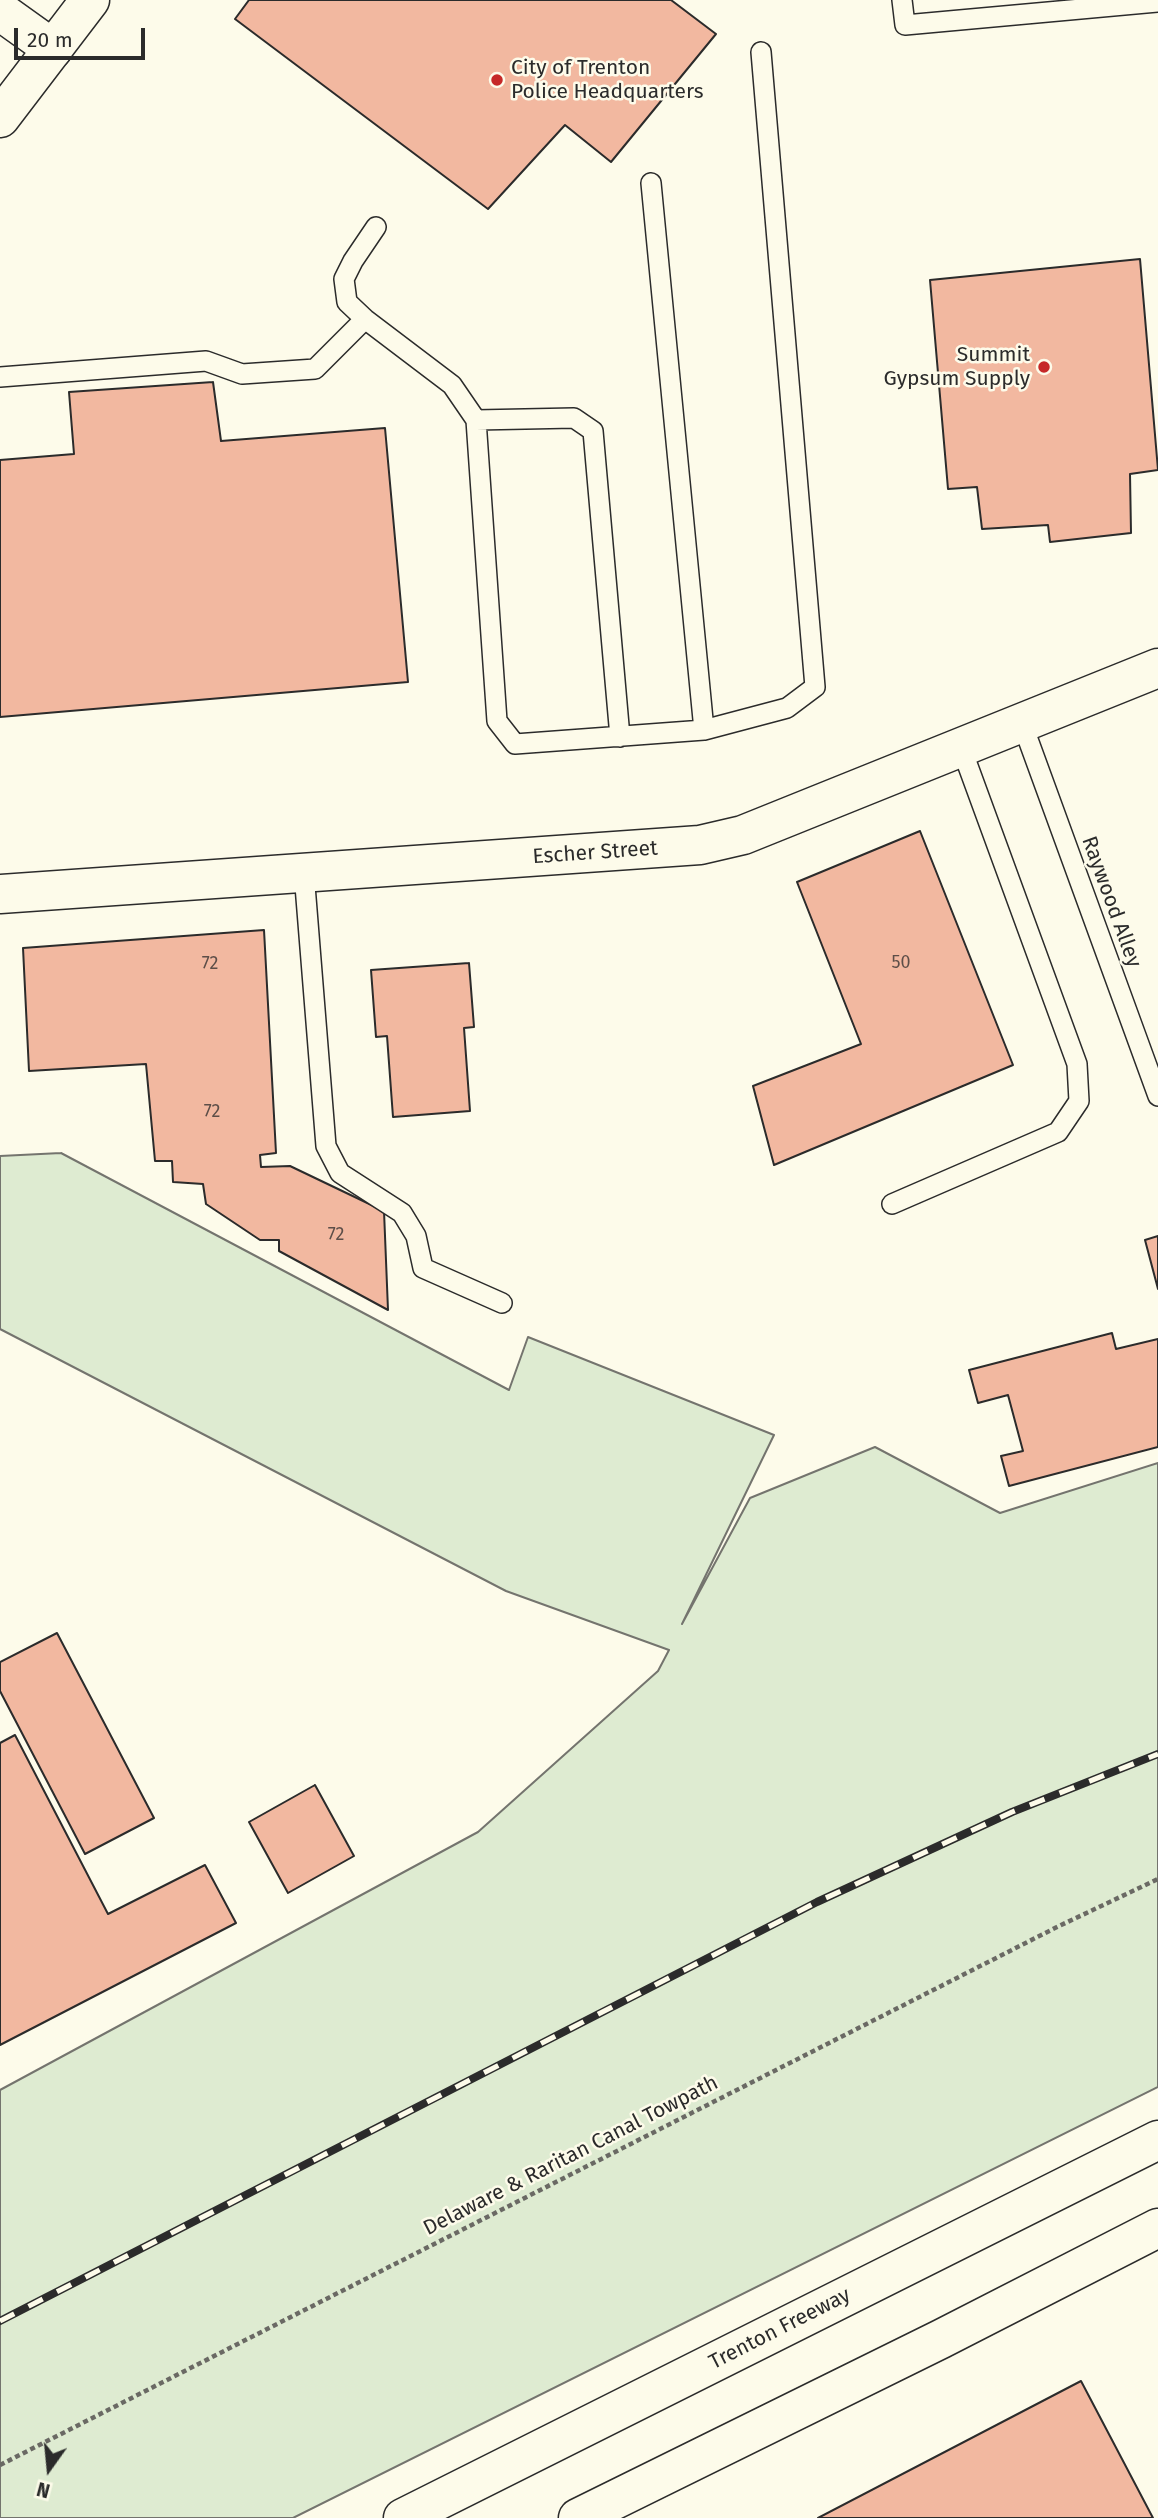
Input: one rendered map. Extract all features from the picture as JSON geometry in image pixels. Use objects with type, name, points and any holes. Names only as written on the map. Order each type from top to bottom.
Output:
[{"type":"main road","points":[[0,118],[90,0]]},
{"type":"main road","points":[[0,10],[53,49]]},
{"type":"main road","name":"Escher Street","points":[[0,894],[700,845],[743,835],[1158,668]]},
{"type":"main road","name":"Trenton Freeway","points":[[403,2518],[1158,2140]]},
{"type":"main road","points":[[578,2518],[941,2339],[1158,2228]]},
{"type":"lane","points":[[902,0],[905,25],[1158,2]]},
{"type":"lane","points":[[376,227],[344,279],[347,302],[365,319],[452,385],[476,420],[497,721],[516,744],[704,730],[787,708],[815,687],[761,52]]},
{"type":"lane","points":[[651,183],[704,730]]},
{"type":"lane","points":[[0,377],[206,361],[242,374],[316,369],[365,319]]},
{"type":"lane","points":[[476,420],[574,418],[593,431],[620,737]]},
{"type":"lane","name":"Raywood Alley","points":[[1022,723],[1158,1096]]},
{"type":"lane","points":[[892,1204],[1058,1132],[1079,1101],[1077,1063],[961,747]]},
{"type":"lane","points":[[304,873],[326,1146],[340,1173],[402,1213],[416,1237],[423,1268],[502,1303]]},
{"type":"path","name":"Delaware & Raritan Canal Towpath","points":[[0,2465],[1057,1927],[1158,1879]]},
{"type":"green space","points":[[61,1153],[509,1390],[528,1337],[774,1435],[682,1624],[750,1498],[875,1447],[1000,1513],[1158,1463],[1158,2087],[293,2518],[0,2518],[0,2090],[478,1832],[658,1671],[669,1650],[506,1591],[0,1329],[0,1156]]},
{"type":"building","name":"City of Trenton Police Headquarters","points":[[249,0],[671,0],[716,34],[611,162],[565,125],[488,209],[235,19]]},
{"type":"building","name":"Summit Gypsum Supply","points":[[1140,259],[1158,470],[1130,474],[1131,533],[1050,542],[1048,525],[982,529],[977,487],[948,489],[930,280]]},
{"type":"building","points":[[213,382],[221,441],[385,428],[408,682],[0,717],[0,460],[74,454],[69,392]]},
{"type":"building","points":[[920,831],[1013,1065],[774,1165],[753,1086],[861,1044],[797,882]]},
{"type":"building","points":[[264,930],[276,1153],[260,1155],[261,1167],[290,1166],[384,1211],[388,1310],[279,1251],[279,1240],[260,1240],[206,1204],[203,1184],[173,1182],[172,1161],[155,1161],[146,1064],[29,1071],[23,948]]},
{"type":"building","points":[[469,963],[474,1027],[464,1028],[470,1111],[393,1117],[387,1036],[376,1037],[371,970]]},
{"type":"building","points":[[1158,1236],[1158,1289],[1145,1240]]},
{"type":"building","points":[[1112,1333],[1116,1349],[1158,1339],[1158,1447],[1009,1486],[1001,1456],[1023,1451],[1008,1395],[978,1403],[969,1370]]},
{"type":"building","points":[[57,1633],[154,1818],[85,1854],[0,1691],[0,1662]]},
{"type":"building","points":[[15,1735],[108,1914],[205,1865],[236,1923],[0,2045],[0,1743]]},
{"type":"building","points":[[315,1785],[354,1856],[288,1893],[249,1822]]},
{"type":"building","points":[[1081,2381],[1153,2518],[818,2518]]},
{"type":"railway","points":[[0,2321],[817,1902],[1012,1812],[1158,1754]]},
{"type":"place","name":"City of Trenton Police Headquarters","points":[[497,80]]},
{"type":"place","name":"Summit Gypsum Supply","points":[[1044,367]]}]
